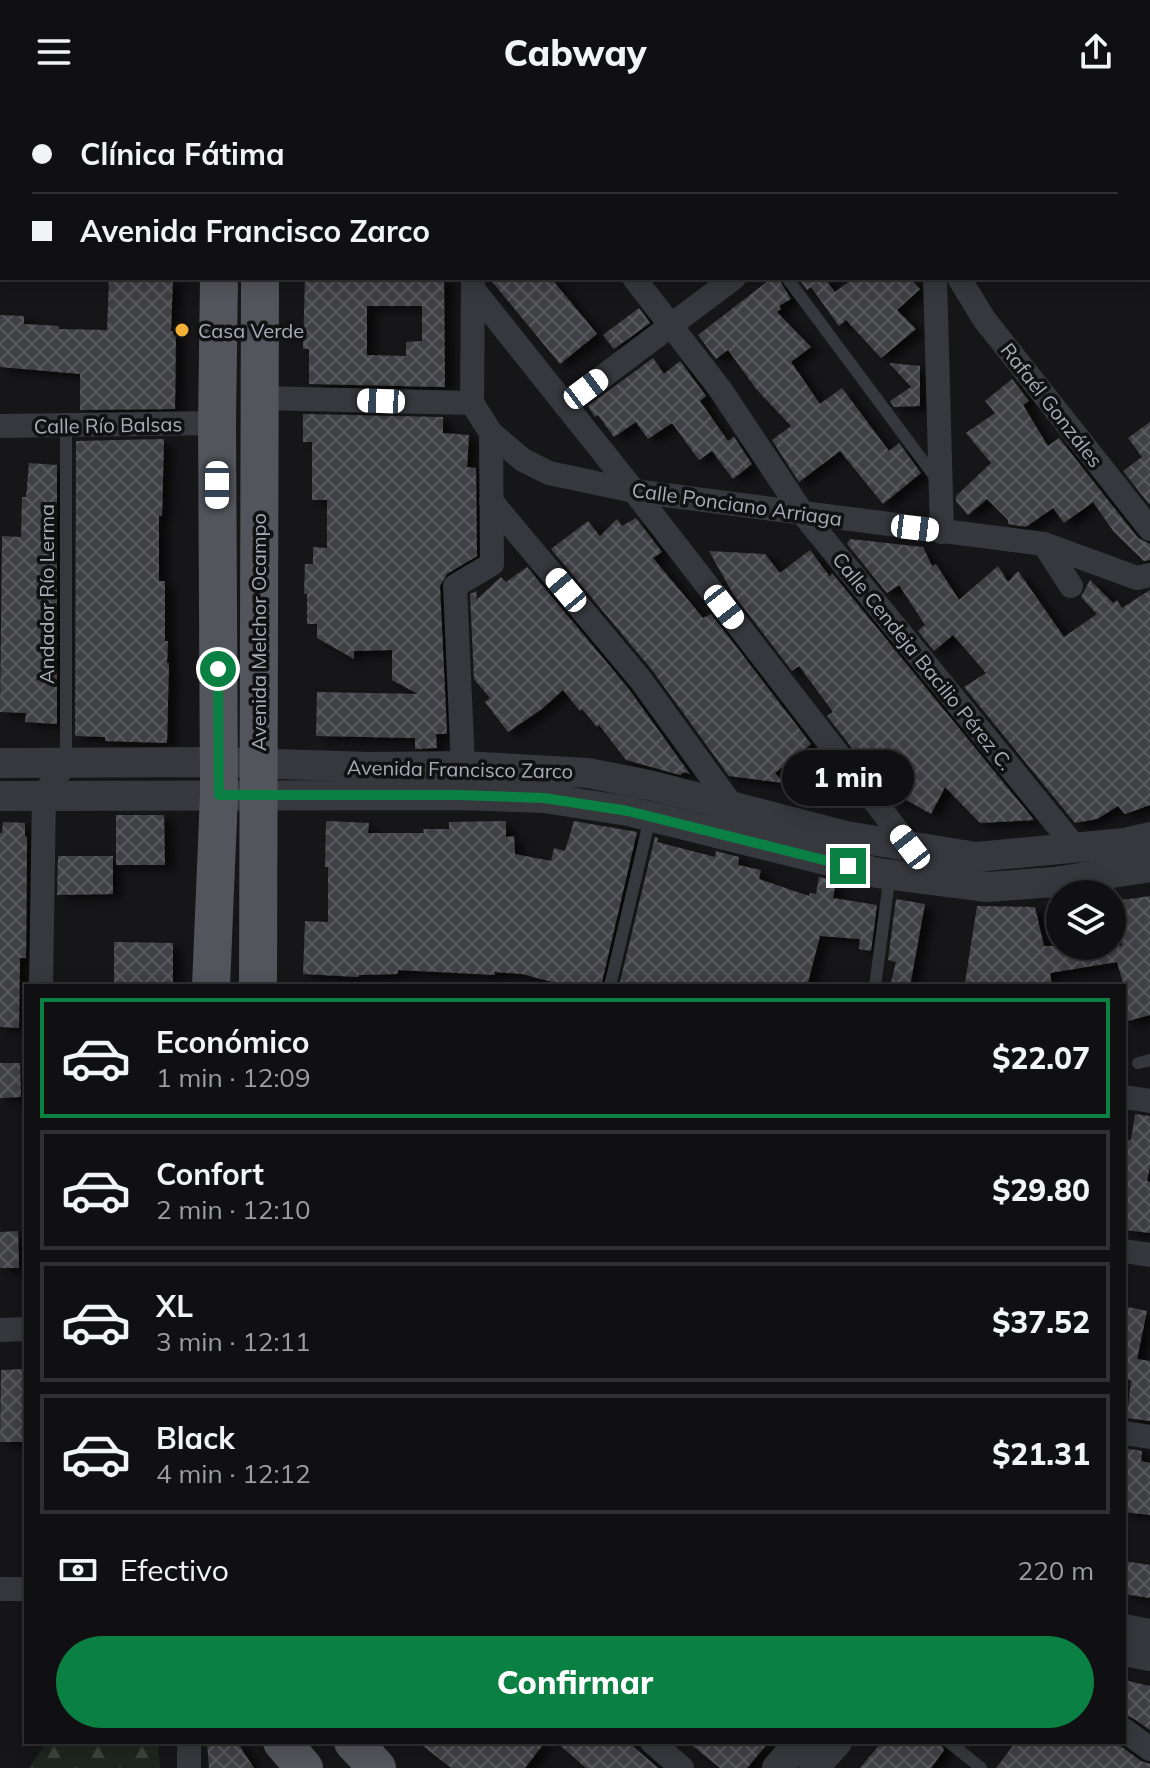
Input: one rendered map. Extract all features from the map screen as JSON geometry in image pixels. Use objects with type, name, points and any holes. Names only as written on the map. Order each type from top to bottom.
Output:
[{"type":"main road","name":"Avenida Melchor Ocampo","points":[[211,984],[219,778],[219,280]]},
{"type":"main road","name":"Avenida Melchor Ocampo","points":[[258,984],[260,280]]},
{"type":"main road","points":[[284,1744],[304,1768]]},
{"type":"main road","points":[[355,1744],[377,1768]]},
{"type":"street","name":"Calle Cendeja Bacilio Pérez C.","points":[[636,280],[720,389],[803,514],[1076,848]]},
{"type":"street","points":[[565,405],[731,280]]},
{"type":"street","points":[[935,280],[942,532]]},
{"type":"street","name":"Rafaél Gonzáles","points":[[960,280],[984,319],[1150,529]]},
{"type":"street","points":[[260,398],[472,403],[473,284]]},
{"type":"street","points":[[473,284],[910,847]]},
{"type":"street","name":"Calle Ponciano Arriaga","points":[[472,403],[491,433],[523,460],[549,473],[634,491],[1044,544],[1137,578],[1150,575]]},
{"type":"street","name":"Calle Río Balsas","points":[[0,426],[217,423]]},
{"type":"street","points":[[463,766],[455,586],[492,564],[491,433]]},
{"type":"street","points":[[491,501],[640,679],[733,807]]},
{"type":"street","points":[[1044,544],[1071,586]]},
{"type":"street","name":"Avenida Francisco Zarco","points":[[0,763],[66,763],[219,778],[544,798],[628,811],[878,873],[987,887],[1054,882],[1150,867]]},
{"type":"street","points":[[41,984],[44,794],[66,763]]},
{"type":"street","name":"Avenida Francisco Zarco","points":[[258,779],[371,767],[463,766],[588,773],[846,836],[976,857],[1076,848],[1150,837]]},
{"type":"street","name":"Avenida Francisco Zarco","points":[[0,796],[219,778]]},
{"type":"street","points":[[1126,1097],[1150,1101]]},
{"type":"street","points":[[1126,1251],[1150,1255]]},
{"type":"street","points":[[0,1330],[24,1329]]},
{"type":"street","points":[[1126,1433],[1150,1437]]},
{"type":"street","points":[[0,1589],[24,1589]]},
{"type":"street","points":[[1126,1629],[1150,1634]]},
{"type":"street","points":[[1126,1651],[1150,1656]]},
{"type":"street","points":[[1126,1731],[1150,1749]]},
{"type":"street","points":[[189,1744],[189,1768]]},
{"type":"street","points":[[654,1744],[682,1768]]},
{"type":"street","points":[[777,1768],[798,1744]]},
{"type":"street","points":[[814,1768],[835,1744]]},
{"type":"lane","points":[[788,280],[941,484]]},
{"type":"lane","name":"Andador Río Lerma","points":[[66,425],[66,763]]},
{"type":"lane","points":[[610,984],[650,818]]},
{"type":"lane","points":[[875,984],[890,873]]},
{"type":"lane","points":[[951,1744],[981,1768]]},
{"type":"green space","points":[[46,1744],[158,1744],[160,1768],[29,1768]]},
{"type":"building","points":[[109,280],[173,280],[171,331],[176,331],[175,409],[80,410],[80,374],[0,367],[0,315],[24,316],[24,324],[59,326],[59,329],[107,330]]},
{"type":"building","points":[[305,280],[444,280],[445,387],[309,384],[309,349],[303,349]],"holes":[[[367,306],[422,306],[422,341],[406,342],[406,356],[367,355]]]},
{"type":"building","points":[[491,280],[553,280],[597,334],[560,364]]},
{"type":"building","points":[[769,280],[779,280],[791,299],[779,306],[781,309],[777,312],[811,347],[791,362],[820,404],[842,388],[889,451],[899,443],[921,473],[883,504],[840,451],[799,482],[772,440],[791,426],[757,390],[728,350],[716,359],[698,335]]},
{"type":"building","points":[[800,280],[826,280],[835,292],[851,280],[911,280],[920,289],[897,310],[916,329],[881,358],[846,320],[839,326],[811,287],[807,290]]},
{"type":"building","points":[[639,308],[650,323],[614,349],[603,335]]},
{"type":"building","points":[[653,358],[664,374],[680,361],[706,396],[700,401],[728,441],[734,437],[752,464],[733,479],[712,451],[699,460],[672,423],[648,439],[636,422],[614,437],[598,415],[595,417],[588,406]]},
{"type":"building","points":[[889,363],[920,366],[920,406],[894,407],[890,401],[911,387]]},
{"type":"building","points":[[1012,379],[1029,401],[1023,405],[1048,446],[1059,438],[1138,538],[1150,544],[1150,560],[1144,561],[1114,532],[1093,502],[1064,523],[1053,508],[1026,527],[1008,524],[1008,520],[987,499],[968,515],[956,501],[956,496],[991,463],[966,433],[995,413],[985,401]]},
{"type":"building","points":[[303,414],[443,417],[443,433],[469,435],[467,467],[476,468],[477,556],[447,574],[440,586],[447,734],[436,734],[437,748],[415,749],[415,738],[316,736],[317,692],[418,694],[392,680],[392,650],[354,651],[354,659],[317,638],[317,624],[307,624],[305,564],[313,564],[313,547],[327,548],[327,500],[312,500],[312,442],[303,442]]},
{"type":"building","points":[[1150,422],[1149,504],[1123,471],[1142,457],[1128,438]]},
{"type":"building","points":[[164,439],[159,581],[165,581],[165,641],[168,641],[167,743],[105,741],[105,737],[75,736],[76,441]]},
{"type":"building","points":[[29,463],[57,465],[57,724],[25,722],[26,713],[0,712],[2,536],[21,537],[22,497],[26,497]]},
{"type":"building","points":[[636,518],[662,552],[653,558],[703,618],[711,614],[811,744],[775,773],[784,783],[729,776],[652,670],[551,549],[588,521],[600,536],[617,519],[622,526]]},
{"type":"building","points":[[850,539],[923,547],[932,566],[936,564],[959,600],[998,566],[1008,582],[1018,571],[1064,637],[1097,614],[1081,597],[1090,580],[1113,603],[1117,600],[1122,608],[1150,590],[1150,805],[1125,814],[1118,806],[1097,819],[1075,823],[964,687],[986,673],[953,635],[934,651],[918,631],[925,625],[899,585],[887,593],[847,544]]},
{"type":"building","points":[[810,550],[1034,820],[980,823],[945,787],[931,814],[901,797],[895,803],[827,716],[833,712],[799,666],[792,671],[733,594],[709,551],[765,554],[780,573]]},
{"type":"building","points":[[527,567],[628,688],[690,774],[684,772],[680,775],[626,760],[599,725],[597,727],[582,709],[580,711],[563,690],[508,732],[485,702],[490,698],[474,679],[470,594],[477,591],[476,600],[501,577],[506,582]]},
{"type":"building","points":[[116,815],[164,815],[165,865],[116,865]]},
{"type":"building","points":[[326,821],[369,823],[368,833],[424,833],[423,829],[449,829],[449,822],[506,821],[506,837],[514,836],[515,854],[551,861],[554,848],[565,851],[574,821],[637,832],[601,984],[560,984],[522,974],[495,972],[495,975],[398,970],[398,974],[358,977],[303,974],[305,921],[328,922],[328,867],[325,867]]},
{"type":"building","points":[[3,822],[25,823],[27,837],[26,958],[20,958],[19,1028],[0,1027],[0,833]]},
{"type":"building","points":[[655,837],[658,838],[657,842],[715,857],[716,851],[739,857],[738,865],[761,870],[759,879],[809,896],[810,893],[816,894],[819,877],[836,881],[833,898],[877,905],[871,951],[859,949],[860,939],[820,936],[808,984],[619,984]]},
{"type":"building","points":[[58,856],[113,856],[113,894],[57,895]]},
{"type":"building","points":[[1150,896],[1150,1015],[1126,1021],[1126,984],[1117,962],[1050,973],[1052,984],[965,983],[977,906],[1035,907],[1046,960],[1126,960],[1126,899]]},
{"type":"building","points":[[896,899],[925,904],[910,984],[890,984],[896,962],[888,960]]},
{"type":"building","points":[[114,942],[173,943],[173,984],[114,984]]},
{"type":"building","points":[[0,1063],[20,1063],[21,1097],[0,1098]]},
{"type":"building","points":[[1135,1114],[1150,1116],[1147,1181],[1150,1182],[1150,1233],[1126,1230],[1126,1140],[1131,1140]]},
{"type":"building","points":[[18,1231],[19,1268],[0,1268],[0,1232]]},
{"type":"building","points":[[1126,1306],[1147,1311],[1137,1359],[1150,1361],[1150,1421],[1127,1418],[1131,1380],[1126,1380]]},
{"type":"building","points":[[24,1369],[24,1442],[0,1442],[1,1370]]},
{"type":"building","points":[[1126,1448],[1142,1451],[1141,1461],[1150,1463],[1150,1515],[1126,1512]]},
{"type":"building","points":[[1126,1561],[1150,1565],[1150,1598],[1126,1594]]},
{"type":"building","points":[[1126,1680],[1150,1686],[1150,1730],[1126,1716]]},
{"type":"building","points":[[207,1744],[238,1744],[254,1768],[209,1768]]},
{"type":"building","points":[[421,1744],[543,1744],[525,1768],[451,1768]]},
{"type":"building","points":[[558,1744],[630,1744],[658,1768],[586,1768]]},
{"type":"building","points":[[690,1744],[767,1744],[747,1768],[720,1768]]},
{"type":"building","points":[[880,1744],[941,1744],[944,1750],[931,1768],[860,1768]]},
{"type":"building","points":[[1014,1744],[1118,1744],[1150,1764],[1150,1768],[996,1768]]},
{"type":"place","name":"Casa Verde","points":[[182,330]]},
{"type":"route","points":[[218,669],[219,795],[544,798],[628,811],[848,866]]}]
